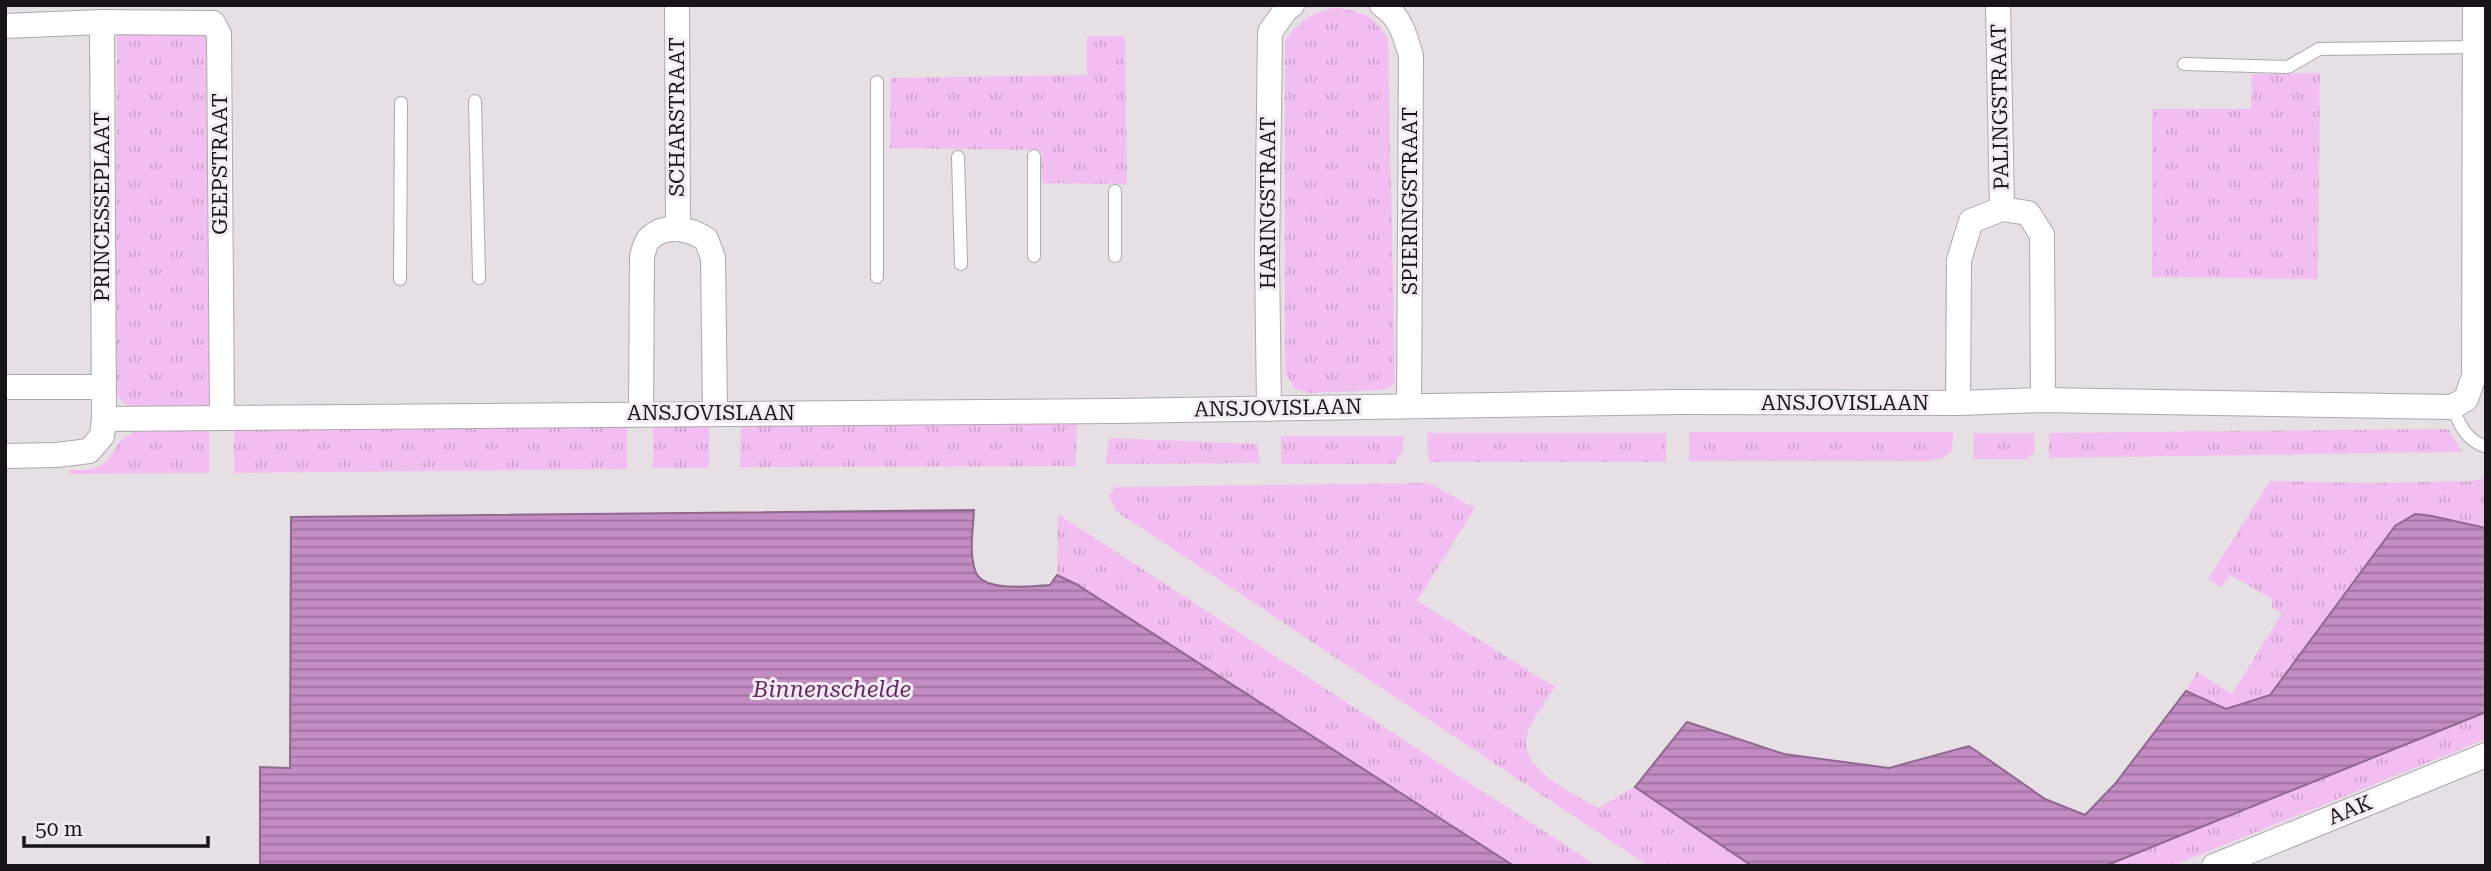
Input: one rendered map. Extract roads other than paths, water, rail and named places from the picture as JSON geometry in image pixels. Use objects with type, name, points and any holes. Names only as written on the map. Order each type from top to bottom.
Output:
[{"type":"street","name":"SCHARSTRAAT","points":[[677,5],[678,228]]},
{"type":"street","name":"HARINGSTRAAT","points":[[1269,409],[1267,258],[1270,32],[1292,5]]},
{"type":"street","name":"SPIERINGSTRAAT","points":[[1382,5],[1390,10],[1404,29],[1411,56],[1409,405]]},
{"type":"street","name":"PALINGSTRAAT","points":[[1998,5],[2002,209]]},
{"type":"street","points":[[2452,408],[2466,399],[2474,376],[2475,5]]},
{"type":"street","points":[[5,26],[102,22]]},
{"type":"street","name":"PRINCESSEPLAAT","points":[[5,456],[89,451],[102,436],[102,22]]},
{"type":"street","name":"GEEPSTRAAT","points":[[102,22],[213,23],[219,34],[222,417]]},
{"type":"street","name":"PALINGSTRAAT","points":[[1958,403],[1959,260],[1971,221],[2002,209],[2028,214],[2042,235],[2043,400]]},
{"type":"street","name":"SCHARSTRAAT","points":[[641,413],[642,256],[648,240],[661,232],[678,228],[693,231],[706,239],[712,258],[715,413]]},
{"type":"street","points":[[5,387],[102,387]]},
{"type":"street","name":"ANSJOVISLAAN","points":[[104,419],[1269,409],[1678,402],[1958,403],[2043,400],[2452,408]]},
{"type":"street","name":"AAK","points":[[2214,866],[2486,755]]},
{"type":"lane","points":[[2184,64],[2288,67],[2319,49],[2475,47]]},
{"type":"lane","points":[[877,82],[877,277]]},
{"type":"lane","points":[[475,101],[479,278]]},
{"type":"lane","points":[[400,279],[401,103]]},
{"type":"lane","points":[[1034,156],[1034,256]]},
{"type":"lane","points":[[958,157],[961,264]]},
{"type":"lane","points":[[1115,191],[1115,256]]},
{"type":"lane","points":[[2452,408],[2462,433],[2474,443],[2486,447]]},
{"type":"water","name":"Binnenschelde","points":[[974,510],[972,556],[979,577],[997,585],[1020,587],[1050,585],[1057,575],[1076,584],[1514,866],[260,866],[260,767],[290,768],[291,517]]},
{"type":"water","points":[[2415,514],[2486,528],[2486,712],[2105,866],[1752,866],[1635,787],[1687,722],[1784,754],[1889,768],[1969,746],[2045,799],[2085,815],[2115,784],[2186,691],[2226,709],[2270,695],[2395,526]]}]
